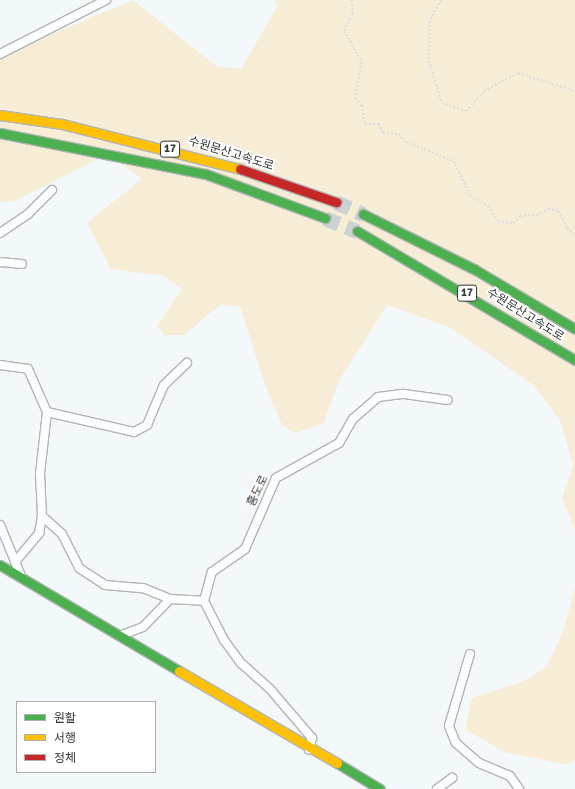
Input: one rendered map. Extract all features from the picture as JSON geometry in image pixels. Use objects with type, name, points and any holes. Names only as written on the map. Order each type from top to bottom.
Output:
[{"type":"main road","name":"수원문산고속도로","points":[[0,115],[69,126],[188,153],[336,202]]},
{"type":"main road","name":"17","points":[[0,133],[124,154],[206,174],[325,218]]},
{"type":"main road","name":"수원문산고속도로","points":[[363,214],[474,269],[575,329]]},
{"type":"main road","name":"수원문산고속도로","points":[[357,231],[575,360]]},
{"type":"main road","points":[[0,565],[122,635],[309,750],[380,789]]},
{"type":"street","points":[[0,54],[106,0]]},
{"type":"street","points":[[0,233],[28,214],[52,190]]},
{"type":"street","points":[[0,262],[22,264]]},
{"type":"street","points":[[46,412],[134,432],[147,425],[164,385],[187,363]]},
{"type":"street","points":[[0,365],[28,369],[46,412],[40,473],[42,516],[38,533],[15,562]]},
{"type":"street","name":"흥도로","points":[[204,600],[212,572],[245,548],[276,478],[338,443],[353,418],[378,396],[404,394],[448,400]]},
{"type":"street","points":[[42,516],[62,534],[79,568],[105,585],[143,588],[170,599],[204,600],[224,640],[241,663],[270,689],[312,738],[309,750]]},
{"type":"street","points":[[0,525],[21,576]]},
{"type":"street","points":[[122,635],[143,627],[170,599]]},
{"type":"street","points":[[470,654],[449,726],[462,748],[478,763],[510,776],[519,789]]},
{"type":"street","points":[[437,789],[452,778]]},
{"type":"path","points":[[352,0],[353,15],[344,31],[362,62],[356,98],[362,105],[365,124],[379,124],[383,133],[399,134],[406,142],[454,161],[470,196],[489,206],[498,221],[513,223],[520,216],[537,215],[548,209],[559,211],[567,228],[575,235]]},
{"type":"path","points":[[441,0],[430,21],[430,61],[442,103],[466,111],[484,91],[518,73],[575,91]]},
{"type":"shaded area","points":[[133,0],[216,66],[241,69],[277,7],[274,0],[575,0],[575,530],[562,498],[573,465],[560,420],[533,385],[449,327],[387,305],[340,379],[323,424],[295,433],[282,425],[265,385],[240,306],[220,305],[184,335],[165,335],[157,326],[182,289],[164,276],[111,269],[87,223],[142,179],[108,154],[15,201],[0,202],[0,56]]},
{"type":"shaded area","points":[[575,588],[575,760],[567,765],[504,752],[465,729],[472,698],[525,681],[547,666],[564,629]]},
{"type":"tunnel","points":[[336,202],[363,214]]},
{"type":"tunnel","points":[[325,218],[357,231]]},
{"type":"traffic: fast","points":[[0,133],[206,174],[325,218]]},
{"type":"traffic: fast","points":[[363,214],[474,269],[575,329]]},
{"type":"traffic: fast","points":[[357,231],[575,360]]},
{"type":"traffic: fast","points":[[0,565],[179,671]]},
{"type":"traffic: fast","points":[[337,763],[380,789]]},
{"type":"traffic: slow","points":[[0,115],[62,124],[240,169]]},
{"type":"traffic: slow","points":[[179,671],[337,763]]},
{"type":"traffic: jam","points":[[240,169],[336,202]]}]
